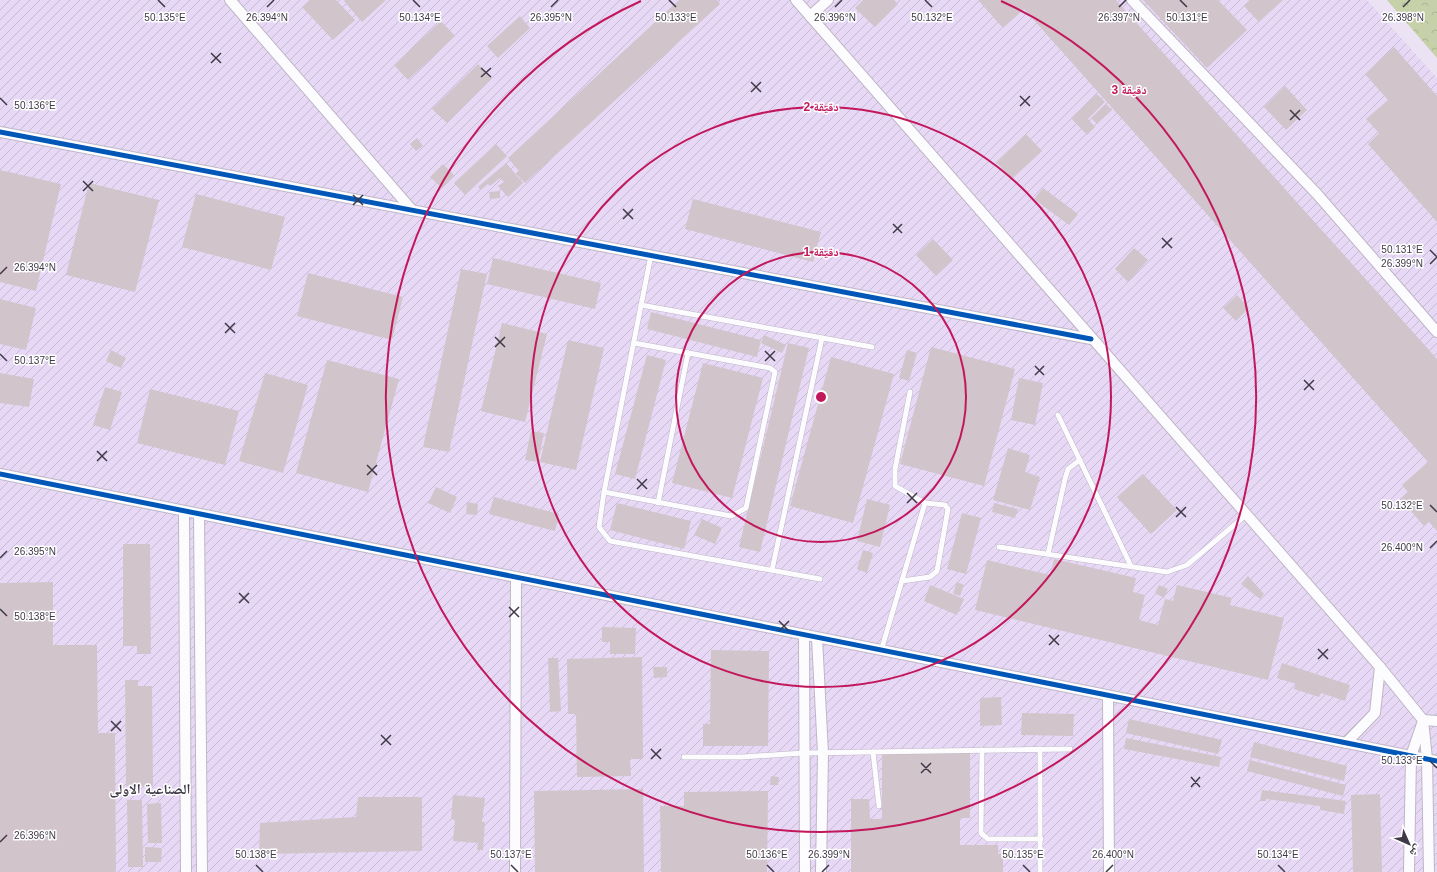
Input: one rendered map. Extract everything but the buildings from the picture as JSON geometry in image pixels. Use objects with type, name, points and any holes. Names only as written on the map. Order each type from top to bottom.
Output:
[{"type":"street","points":[[230,0],[412,210]]},
{"type":"street","points":[[810,16],[828,0]]},
{"type":"street","points":[[1132,0],[1317,194],[1437,332]]},
{"type":"street","points":[[797,1],[1091,339],[1380,667],[1423,720],[1432,760],[1429,872]]},
{"type":"street","points":[[0,132],[1091,339]]},
{"type":"street","points":[[0,474],[804,636],[1432,760]]},
{"type":"street","points":[[184,511],[186,872]]},
{"type":"street","points":[[199,514],[202,872]]},
{"type":"street","points":[[515,872],[516,578]]},
{"type":"street","points":[[804,636],[805,872]]},
{"type":"street","points":[[817,638],[823,753],[821,872]]},
{"type":"street","points":[[1346,743],[1375,713],[1380,667]]},
{"type":"street","points":[[1108,696],[1109,872]]},
{"type":"street","points":[[1423,720],[1437,721]]},
{"type":"street","points":[[1409,872],[1411,756],[1423,720]]},
{"type":"lane","points":[[651,255],[604,492],[599,527],[610,542],[820,579]]},
{"type":"lane","points":[[641,305],[872,347]]},
{"type":"lane","points":[[772,570],[822,338]]},
{"type":"lane","points":[[604,492],[731,516],[746,508],[775,372],[770,368],[634,344]]},
{"type":"lane","points":[[658,503],[688,353]]},
{"type":"lane","points":[[902,581],[930,577],[937,571],[948,509],[945,505],[926,503],[895,486],[895,469],[910,392]]},
{"type":"lane","points":[[1058,415],[1131,566]]},
{"type":"lane","points":[[1048,554],[1068,469],[1080,460]]},
{"type":"lane","points":[[881,651],[926,503]]},
{"type":"lane","points":[[998,547],[1167,572],[1187,566],[1246,515]]},
{"type":"lane","points":[[1040,749],[1040,872]]},
{"type":"lane","points":[[684,757],[742,757],[823,753],[1070,749]]},
{"type":"lane","points":[[982,750],[980,833],[988,839],[1041,839]]},
{"type":"lane","points":[[873,752],[879,806]]},
{"type":"shaded area","points":[[0,0],[1367,0],[1437,78],[1437,872],[0,872]]},
{"type":"green space","points":[[1387,0],[1437,0],[1437,58]]},
{"type":"cycle path","points":[[0,132],[1091,339]]},
{"type":"cycle path","points":[[0,474],[1437,761]]},
{"type":"district","name":"الصناعية الاولى","points":[[150,789]]}]
